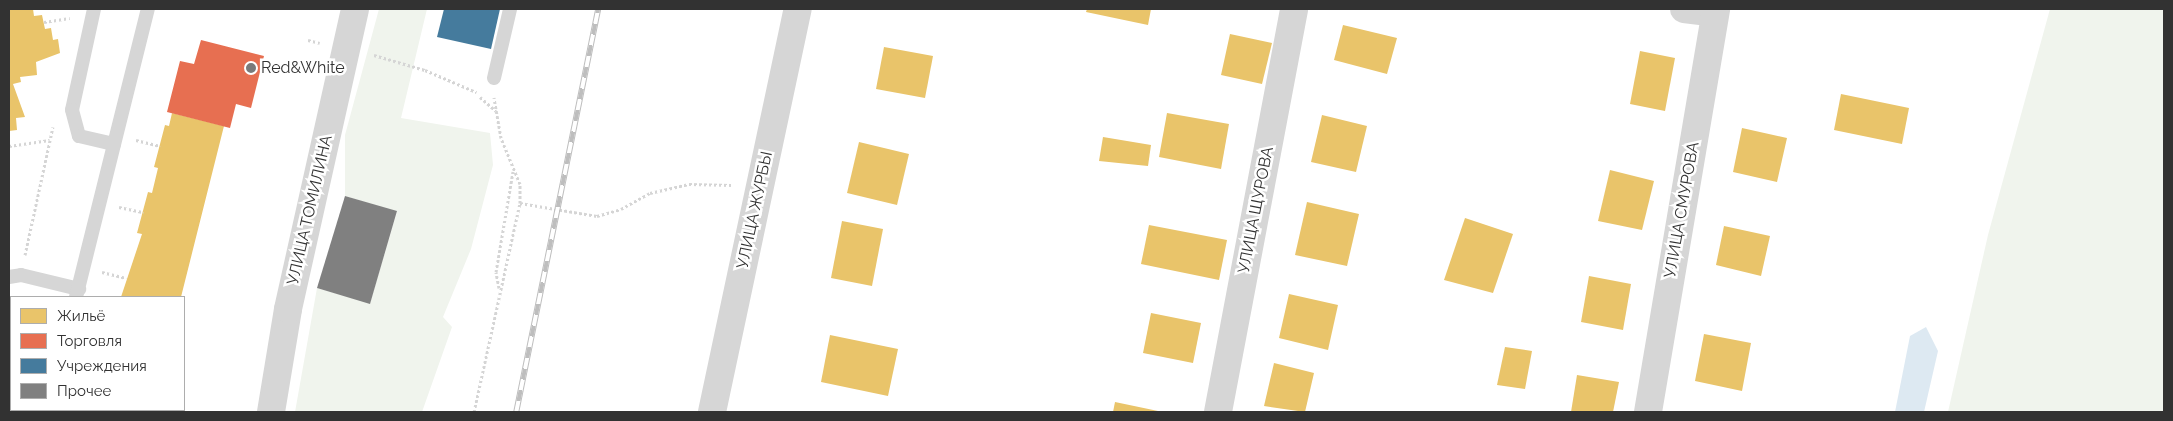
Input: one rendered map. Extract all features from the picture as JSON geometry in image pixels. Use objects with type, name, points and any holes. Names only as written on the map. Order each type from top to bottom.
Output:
[{"type":"street","name":"УЛИЦА ТОМИЛИНА","points":[[271,412],[288,309],[355,9]]},
{"type":"street","name":"УЛИЦА ЖУРБЫ","points":[[712,412],[798,9]]},
{"type":"street","name":"УЛИЦА ЩУРОВА","points":[[1218,412],[1294,9]]},
{"type":"street","points":[[1684,9],[1716,11]]},
{"type":"street","name":"УЛИЦА СМУРОВА","points":[[1648,412],[1716,11]]},
{"type":"lane","points":[[94,9],[72,110],[79,136],[114,144]]},
{"type":"lane","points":[[15,276],[78,293],[148,9]]},
{"type":"lane","points":[[494,78],[510,9]]},
{"type":"path","points":[[44,22],[78,17]]},
{"type":"path","points":[[368,54],[473,90],[496,111]]},
{"type":"path","points":[[474,412],[499,288],[520,203],[513,168],[496,111],[494,78]]},
{"type":"path","points":[[15,276],[55,121]]},
{"type":"path","points":[[9,146],[50,140]]},
{"type":"path","points":[[499,288],[496,272],[513,168]]},
{"type":"path","points":[[520,203],[597,216],[621,209],[650,193],[689,184],[722,183],[758,191]]},
{"type":"shaded area","points":[[379,9],[427,9],[401,118],[490,133],[493,165],[471,249],[443,317],[452,327],[422,412],[295,412],[317,288],[370,303],[397,212],[345,196],[345,135]]},
{"type":"shaded area","points":[[2050,9],[2164,9],[2164,412],[1948,412],[1988,235]]},
{"type":"shaded area","points":[[1926,327],[1938,351],[1924,412],[1895,412],[1910,336]]},
{"type":"building: Жильё","points":[[9,9],[33,9],[34,16],[42,15],[45,29],[51,28],[53,40],[58,39],[60,53],[36,62],[37,75],[20,77],[21,82],[13,84],[25,117],[16,118],[17,130],[9,131]]},
{"type":"building: Жильё","points":[[1087,9],[1151,9],[1148,25],[1086,12]]},
{"type":"building: Жильё","points":[[1343,25],[1397,38],[1387,74],[1334,60]]},
{"type":"building: Жильё","points":[[1230,34],[1272,43],[1262,84],[1221,75]]},
{"type":"building: Жильё","points":[[884,47],[933,56],[925,98],[876,89]]},
{"type":"building: Жильё","points":[[1640,51],[1675,58],[1665,111],[1630,104]]},
{"type":"building: Жильё","points":[[1841,94],[1909,108],[1902,144],[1834,130]]},
{"type":"building: Жильё","points":[[172,113],[224,126],[181,296],[121,296],[142,234],[137,233],[148,192],[152,193],[158,168],[154,167],[165,125],[169,126]]},
{"type":"building: Жильё","points":[[1167,113],[1229,124],[1221,169],[1159,157]]},
{"type":"building: Жильё","points":[[1322,115],[1367,126],[1356,172],[1311,162]]},
{"type":"building: Жильё","points":[[1742,128],[1787,138],[1777,182],[1733,172]]},
{"type":"building: Жильё","points":[[1103,137],[1151,145],[1148,166],[1099,161]]},
{"type":"building: Жильё","points":[[859,142],[909,154],[897,205],[847,193]]},
{"type":"building: Жильё","points":[[1610,170],[1654,181],[1642,230],[1598,221]]},
{"type":"building: Жильё","points":[[1307,202],[1359,214],[1347,266],[1295,255]]},
{"type":"building: Жильё","points":[[1465,218],[1513,234],[1493,293],[1444,280]]},
{"type":"building: Жильё","points":[[842,221],[883,229],[872,286],[831,278]]},
{"type":"building: Жильё","points":[[1149,225],[1227,240],[1219,280],[1141,264]]},
{"type":"building: Жильё","points":[[1724,226],[1770,236],[1761,276],[1716,265]]},
{"type":"building: Жильё","points":[[1589,276],[1631,284],[1623,330],[1581,322]]},
{"type":"building: Жильё","points":[[1289,294],[1338,305],[1328,350],[1279,338]]},
{"type":"building: Жильё","points":[[1151,313],[1201,323],[1193,363],[1143,353]]},
{"type":"building: Жильё","points":[[1704,334],[1751,343],[1742,391],[1695,381]]},
{"type":"building: Жильё","points":[[830,335],[898,349],[888,396],[821,382]]},
{"type":"building: Жильё","points":[[1505,347],[1532,351],[1525,389],[1497,385]]},
{"type":"building: Жильё","points":[[1274,363],[1314,373],[1305,412],[1264,406]]},
{"type":"building: Жильё","points":[[1577,375],[1619,382],[1613,412],[1571,412]]},
{"type":"building: Жильё","points":[[1115,402],[1158,411],[1158,412],[1113,412]]},
{"type":"building: Торговля","points":[[201,40],[264,56],[251,108],[236,104],[230,128],[167,112],[180,61],[194,64]]},
{"type":"building: Торговля","points":[[70,411],[119,411],[70,412]]},
{"type":"building: Учреждения","points":[[444,9],[500,9],[491,49],[437,37]]},
{"type":"building: Прочее","points":[[345,196],[397,211],[370,304],[317,288]]},
{"type":"railway","points":[[516,412],[598,9]]},
{"type":"place","name":"Red&White","points":[[251,68]]}]
